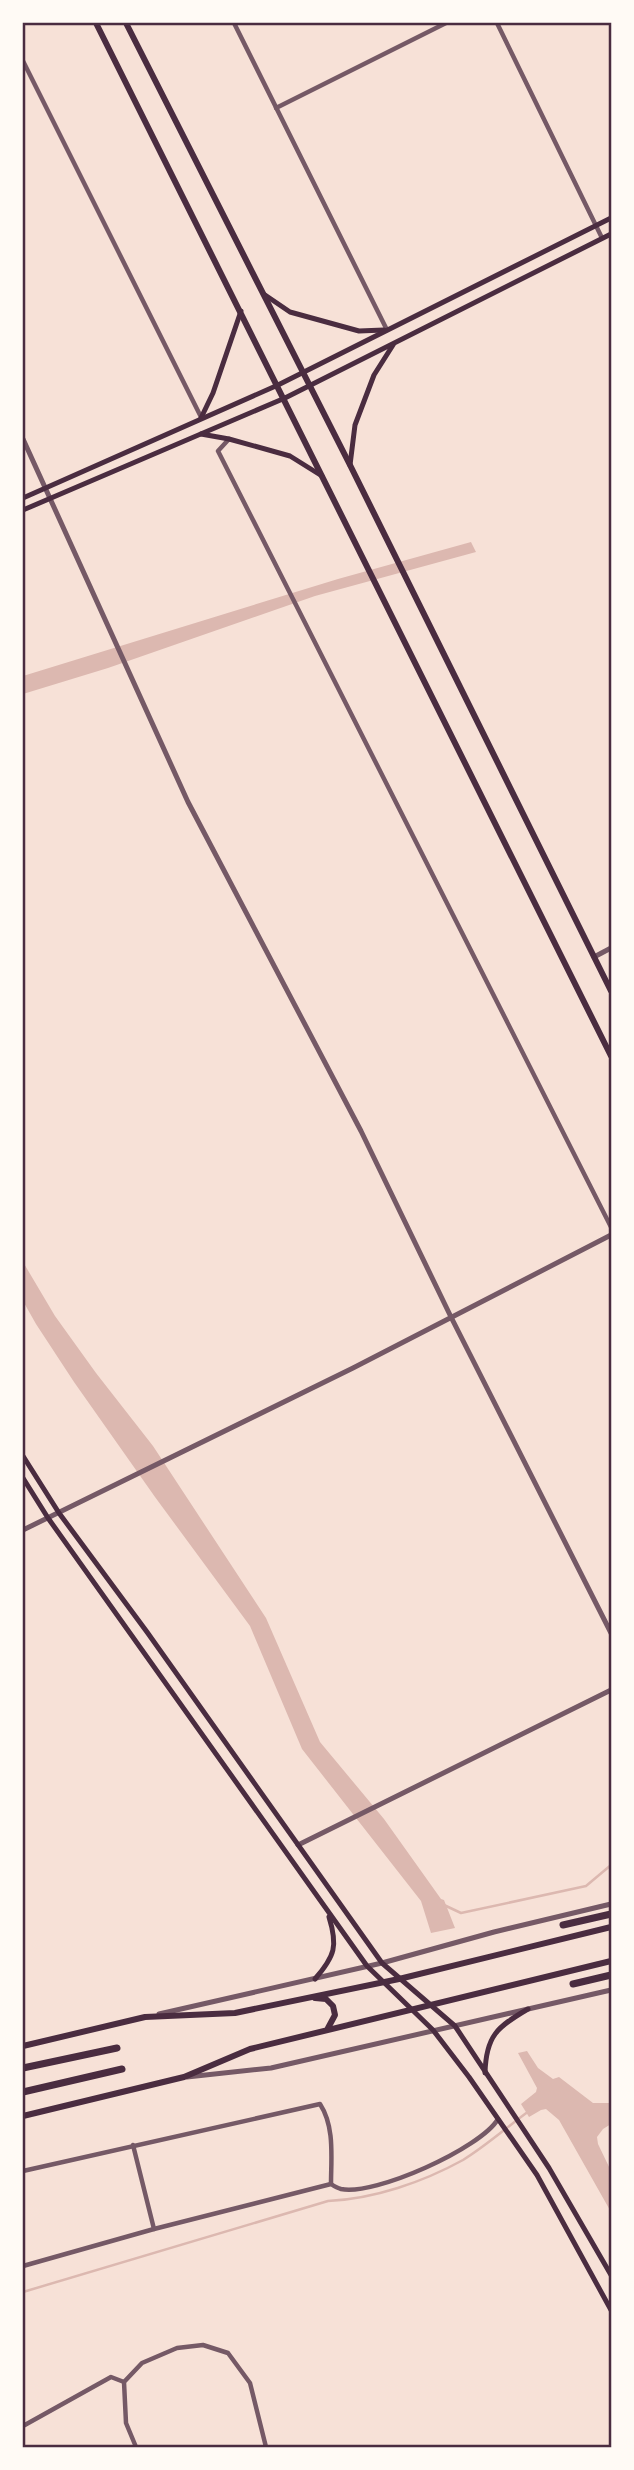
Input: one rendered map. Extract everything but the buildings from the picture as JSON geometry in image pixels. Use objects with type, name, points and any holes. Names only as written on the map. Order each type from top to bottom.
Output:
[{"type":"highway","points":[[563,1925],[611,1914]]},
{"type":"highway","points":[[573,1983],[611,1975]]},
{"type":"highway","points":[[23,2068],[117,2048]]},
{"type":"highway","points":[[23,2092],[122,2069]]},
{"type":"main road","points":[[96,23],[611,1056]]},
{"type":"main road","points":[[126,23],[265,295],[611,991]]},
{"type":"main road","points":[[23,498],[278,384],[611,218]]},
{"type":"main road","points":[[23,510],[285,398],[611,234]]},
{"type":"main road","points":[[265,295],[290,312],[359,331],[387,330]]},
{"type":"main road","points":[[201,418],[213,393],[241,311]]},
{"type":"main road","points":[[350,465],[355,425],[374,375],[393,345]]},
{"type":"main road","points":[[197,434],[229,439],[290,456],[323,476]]},
{"type":"main road","points":[[23,1456],[59,1513],[382,1962],[455,2026],[549,2168],[611,2275]]},
{"type":"main road","points":[[23,1478],[48,1518],[367,1966],[433,2030],[499,2120],[537,2175],[611,2311]]},
{"type":"main road","points":[[315,1979],[329,1963],[334,1949],[335,1935],[327,1911]]},
{"type":"main road","points":[[23,2046],[145,2017],[235,2013],[399,1979],[611,1927]]},
{"type":"main road","points":[[23,2116],[184,2077],[250,2049],[611,1961]]},
{"type":"main road","points":[[306,1998],[326,1999],[333,2006],[335,2015],[327,2029]]},
{"type":"main road","points":[[485,2073],[486,2054],[492,2036],[506,2022],[528,2009]]},
{"type":"street","points":[[234,23],[387,330]]},
{"type":"street","points":[[276,108],[446,23]]},
{"type":"street","points":[[497,23],[602,238]]},
{"type":"street","points":[[23,61],[201,418]]},
{"type":"street","points":[[23,439],[188,802],[361,1131],[451,1317],[611,1633]]},
{"type":"street","points":[[229,439],[218,451],[611,1227]]},
{"type":"street","points":[[594,957],[611,948]]},
{"type":"street","points":[[23,1530],[342,1373],[611,1235]]},
{"type":"street","points":[[298,1845],[611,1690]]},
{"type":"street","points":[[145,2017],[315,1979],[611,1904]]},
{"type":"street","points":[[184,2077],[271,2068],[611,1990]]},
{"type":"street","points":[[23,2171],[320,2104],[325,2112],[331,2141],[331,2184]]},
{"type":"street","points":[[23,2266],[331,2184],[341,2189],[387,2182],[426,2168],[466,2148],[492,2130],[499,2120]]},
{"type":"street","points":[[133,2145],[154,2229]]},
{"type":"street","points":[[136,2447],[126,2423],[124,2382],[142,2363],[177,2348],[203,2345],[228,2353],[250,2383],[266,2447]]},
{"type":"street","points":[[23,2426],[111,2377],[124,2382]]},
{"type":"shaded area","points":[[471,542],[476,552],[315,596],[108,668],[23,694],[23,676],[338,579]]},
{"type":"shaded area","points":[[23,1262],[55,1316],[153,1446],[266,1618],[320,1742],[384,1819],[444,1900],[455,1928],[431,1933],[421,1901],[302,1749],[250,1626],[155,1497],[36,1324],[23,1301]]},
{"type":"shaded area","points":[[527,2051],[538,2068],[553,2079],[559,2077],[593,2103],[611,2103],[611,2124],[597,2137],[611,2171],[611,2212],[559,2120],[546,2109],[529,2117],[521,2104],[536,2092],[537,2088],[518,2053]]},
{"type":"waterway","points":[[444,1905],[461,1913],[586,1886],[611,1865]]},
{"type":"waterway","points":[[23,2292],[328,2201],[363,2197],[415,2182],[463,2160],[529,2111]]}]
